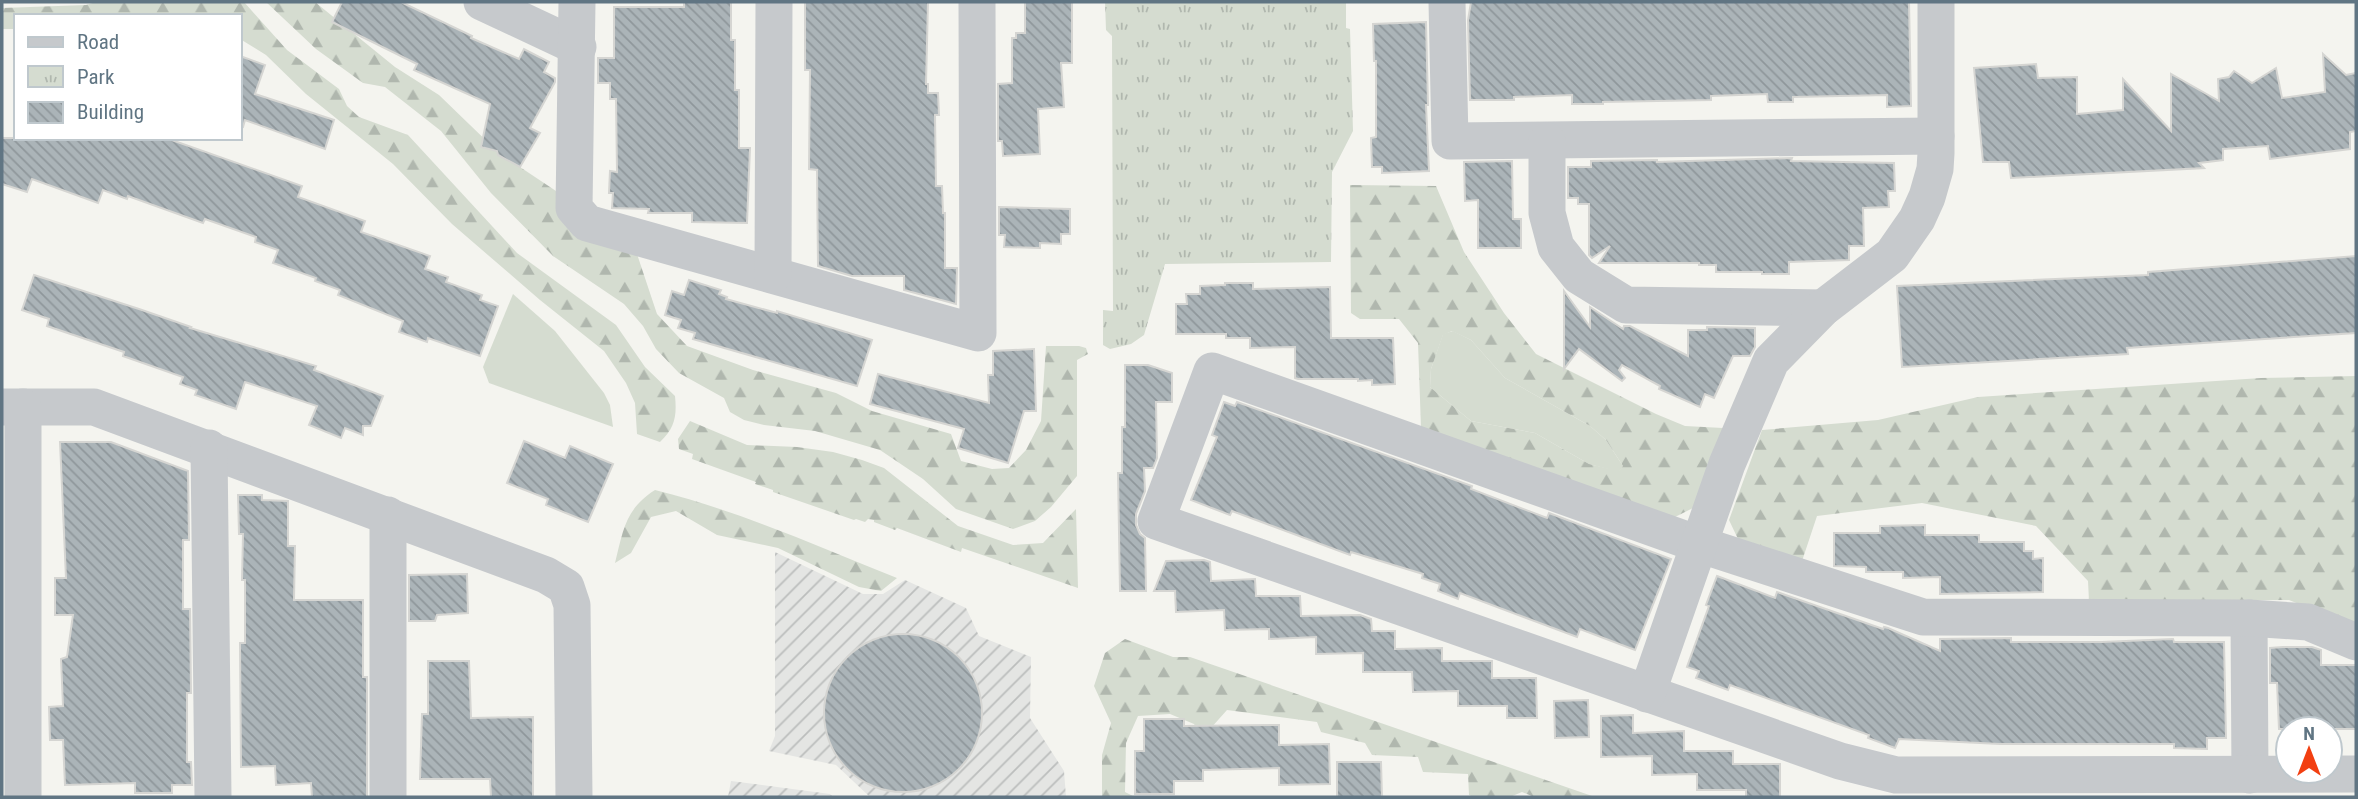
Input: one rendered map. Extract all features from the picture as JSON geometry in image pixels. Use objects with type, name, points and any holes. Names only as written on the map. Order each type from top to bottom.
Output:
[{"type":"street","points":[[482,2],[578,47]]},
{"type":"street","points":[[577,2],[574,208],[587,223],[978,333],[977,2]]},
{"type":"street","points":[[773,275],[774,2]]},
{"type":"street","points":[[1447,2],[1450,141],[1936,136]]},
{"type":"street","points":[[1647,694],[1744,420],[1771,361],[1823,308],[1892,255],[1917,219],[1932,183],[1936,161],[1936,2]]},
{"type":"street","points":[[1547,141],[1547,213],[1556,247],[1579,276],[1626,305],[1823,308]]},
{"type":"street","points":[[2356,642],[2308,622],[2249,618],[1923,617],[1698,544],[1212,371],[1156,522],[1840,761],[1896,775],[2356,774]]},
{"type":"street","points":[[23,797],[12,407],[94,407],[546,575],[566,587],[572,605],[574,797]]},
{"type":"street","points":[[209,448],[213,797]]},
{"type":"street","points":[[388,515],[388,797]]},
{"type":"street","points":[[2249,618],[2250,775]]},
{"type":"shaded area","points":[[775,552],[863,594],[883,594],[905,580],[966,608],[979,636],[1031,657],[1030,718],[1064,771],[1066,797],[870,797],[836,765],[769,751],[775,736]]},
{"type":"shaded area","points":[[731,781],[830,794],[833,797],[728,797]]},
{"type":"green space","points":[[96,2],[244,2],[287,50],[339,89],[347,106],[359,117],[408,135],[517,253],[616,325],[645,367],[675,396],[675,416],[669,432],[660,442],[637,434],[635,403],[626,383],[604,351],[452,224],[393,164],[306,94],[266,55],[242,40],[242,14],[14,14],[14,29],[2,29],[2,8],[86,5]]},
{"type":"green space","points":[[266,2],[315,2],[395,67],[439,95],[499,153],[559,193],[636,251],[657,314],[687,346],[753,370],[836,393],[872,411],[951,434],[961,461],[992,469],[1009,468],[1026,450],[1041,421],[1046,346],[1086,348],[1088,354],[1077,360],[1077,476],[1051,507],[1035,521],[1013,529],[956,509],[923,479],[880,450],[815,431],[744,420],[730,412],[724,398],[679,373],[656,349],[643,326],[624,304],[553,256],[491,193],[441,131],[385,87],[363,83],[316,49]]},
{"type":"green space","points":[[1105,2],[1346,2],[1346,28],[1350,29],[1353,131],[1332,172],[1331,262],[1165,264],[1144,335],[1131,344],[1110,349],[1103,345],[1103,310],[1113,311],[1112,36],[1106,30]]},
{"type":"green space","points":[[1350,185],[1436,186],[1464,252],[1504,313],[1536,354],[1685,426],[1723,428],[1695,507],[1675,517],[1421,428],[1418,343],[1399,319],[1360,319],[1351,313]],"holes":[[[1452,331],[1471,340],[1505,378],[1590,426],[1606,440],[1623,466],[1619,471],[1589,464],[1535,433],[1471,421],[1430,387],[1431,369],[1443,335]]]},
{"type":"green space","points":[[513,294],[555,331],[604,393],[610,405],[613,427],[489,383],[483,367]]},
{"type":"green space","points":[[1453,331],[1471,340],[1505,378],[1590,426],[1606,440],[1623,466],[1619,472],[1589,464],[1535,433],[1471,421],[1430,387],[1431,369],[1443,334]]},
{"type":"green space","points":[[2356,376],[2356,627],[2289,600],[2089,601],[2088,581],[2036,526],[1922,503],[1817,516],[1802,561],[1738,539],[1729,520],[1762,430],[1878,420],[1978,397],[2261,378]]},
{"type":"green space","points":[[690,421],[747,445],[833,452],[884,468],[958,526],[1013,545],[1043,543],[1076,509],[1078,588],[962,548],[961,552],[897,528],[895,530],[874,520],[854,520],[773,492],[755,484],[756,482],[692,459],[693,454],[679,449],[678,439]]},
{"type":"green space","points":[[655,490],[748,519],[897,578],[881,591],[859,587],[778,548],[717,535],[676,511],[651,517],[631,553],[615,563],[623,531],[631,513]]},
{"type":"green space","points":[[1125,639],[1173,657],[1190,657],[1595,797],[1534,797],[1522,792],[1510,797],[1473,797],[1469,795],[1468,774],[1423,772],[1418,757],[1372,755],[1365,743],[1321,732],[1317,722],[1227,710],[1202,738],[1194,724],[1170,714],[1138,716],[1126,743],[1125,792],[1135,797],[1102,797],[1102,755],[1111,723],[1094,686],[1105,653]]},
{"type":"building","points":[[342,2],[401,2],[519,59],[524,49],[549,62],[544,72],[555,78],[555,82],[530,128],[540,133],[520,167],[498,155],[497,151],[481,147],[490,104],[414,70],[417,64],[332,22]]},
{"type":"building","points":[[684,2],[731,2],[731,40],[735,40],[735,90],[739,90],[739,148],[750,148],[747,223],[692,222],[692,213],[648,213],[649,209],[612,208],[613,193],[609,193],[610,171],[617,172],[616,99],[610,99],[610,83],[598,83],[598,58],[614,58],[614,7],[684,7]]},
{"type":"building","points":[[805,2],[928,2],[926,84],[928,93],[938,93],[939,115],[935,115],[936,186],[942,186],[945,213],[945,268],[957,268],[956,304],[904,290],[904,276],[852,276],[818,266],[817,170],[809,169],[810,70],[805,70]]},
{"type":"building","points":[[1025,2],[1072,2],[1072,63],[1061,63],[1064,107],[1038,109],[1040,154],[1003,156],[1002,141],[998,141],[998,84],[1012,83],[1012,38],[1016,38],[1016,33],[1025,33]]},
{"type":"building","points":[[1471,2],[1909,2],[1911,106],[1887,107],[1887,95],[1793,97],[1793,102],[1768,102],[1767,94],[1711,96],[1711,100],[1603,104],[1572,104],[1572,95],[1514,97],[1514,100],[1470,100],[1468,20]]},
{"type":"building","points":[[1426,22],[1429,171],[1382,173],[1382,167],[1372,167],[1371,138],[1376,137],[1373,24]]},
{"type":"building","points":[[2323,54],[2346,75],[2356,73],[2356,131],[2350,132],[2350,149],[2270,159],[2268,146],[2223,149],[2223,160],[2199,163],[2204,168],[2011,178],[2009,162],[1983,162],[1974,68],[2036,64],[2038,78],[2077,77],[2077,114],[2123,110],[2123,79],[2171,131],[2171,74],[2219,101],[2218,79],[2229,77],[2234,71],[2252,83],[2276,68],[2282,98],[2325,92]]},
{"type":"building","points":[[242,57],[265,65],[255,94],[334,120],[325,149],[245,120],[243,127]]},
{"type":"building","points":[[2,138],[172,140],[302,186],[298,197],[365,221],[361,232],[430,256],[425,269],[448,277],[446,282],[482,295],[480,300],[498,306],[480,356],[428,338],[427,342],[399,332],[403,321],[338,295],[340,290],[315,281],[316,278],[273,263],[278,250],[255,242],[256,237],[205,219],[203,223],[128,196],[127,199],[103,190],[98,203],[32,179],[27,192],[2,184]]},
{"type":"building","points":[[1792,158],[1791,161],[1894,163],[1895,191],[1888,191],[1889,207],[1863,208],[1864,246],[1849,246],[1849,260],[1789,262],[1789,274],[1716,272],[1716,265],[1699,263],[1599,263],[1610,246],[1592,258],[1589,255],[1589,204],[1578,204],[1578,198],[1568,198],[1568,167],[1591,167],[1591,161]]},
{"type":"building","points":[[1512,161],[1513,219],[1521,219],[1521,248],[1478,248],[1478,200],[1465,201],[1464,162]]},
{"type":"building","points":[[999,207],[1070,209],[1070,234],[1061,234],[1061,244],[1040,243],[1040,248],[1004,247],[1005,235],[999,235]]},
{"type":"building","points":[[2356,256],[2356,333],[2127,348],[2128,354],[1902,367],[1897,286],[2148,275],[2148,272]]},
{"type":"building","points":[[34,275],[190,328],[316,366],[314,370],[383,396],[371,426],[363,426],[363,435],[345,428],[341,438],[309,425],[317,406],[245,382],[236,409],[195,395],[197,390],[180,384],[183,377],[123,356],[124,352],[47,326],[49,319],[22,310]]},
{"type":"building","points":[[689,280],[721,290],[719,294],[727,297],[726,299],[777,311],[872,340],[857,386],[693,339],[695,333],[678,328],[681,320],[665,315],[672,291],[684,295]]},
{"type":"building","points":[[1253,283],[1253,289],[1330,287],[1331,338],[1393,338],[1395,384],[1372,385],[1372,380],[1358,379],[1298,379],[1295,378],[1295,347],[1250,348],[1250,338],[1226,338],[1226,334],[1176,334],[1176,304],[1187,304],[1186,294],[1200,294],[1200,286]]},
{"type":"building","points":[[1564,291],[1590,327],[1590,307],[1623,329],[1624,326],[1630,326],[1688,356],[1688,330],[1707,330],[1707,327],[1755,328],[1755,347],[1750,356],[1733,356],[1714,398],[1705,394],[1700,407],[1659,389],[1660,386],[1622,365],[1619,370],[1625,378],[1622,381],[1579,349],[1564,369]]},
{"type":"building","points":[[1034,349],[1036,411],[1024,411],[1008,463],[958,448],[964,429],[870,404],[878,374],[989,403],[988,375],[993,375],[993,351]]},
{"type":"building","points":[[1125,365],[1148,365],[1172,373],[1172,402],[1156,402],[1157,458],[1153,468],[1144,468],[1145,491],[1136,514],[1136,525],[1145,538],[1146,591],[1120,591],[1118,473],[1122,473],[1122,427],[1125,427]]},
{"type":"building","points":[[1224,402],[1235,406],[1237,402],[1472,486],[1471,489],[1547,518],[1549,513],[1671,559],[1635,650],[1580,629],[1577,637],[1460,593],[1458,599],[1438,591],[1440,584],[1422,578],[1423,574],[1351,552],[1350,555],[1232,511],[1230,515],[1191,500],[1217,437],[1212,435]]},
{"type":"building","points":[[524,441],[565,458],[570,446],[613,464],[588,522],[546,505],[548,499],[507,483]]},
{"type":"building","points":[[60,442],[111,442],[188,471],[189,540],[183,540],[183,609],[190,609],[191,693],[187,693],[187,762],[191,762],[192,785],[172,785],[172,793],[135,793],[135,783],[65,785],[63,740],[50,740],[49,707],[63,706],[61,659],[67,657],[73,615],[55,615],[55,578],[66,578]]},
{"type":"building","points":[[238,495],[262,495],[262,500],[288,501],[288,546],[295,546],[294,600],[363,600],[363,677],[367,677],[367,797],[312,797],[311,783],[276,785],[275,766],[241,767],[240,643],[245,643],[245,580],[242,580],[243,534],[239,534]]},
{"type":"building","points":[[1925,525],[1925,535],[1979,535],[1979,542],[2024,542],[2024,551],[2033,551],[2033,559],[2043,558],[2043,592],[1940,594],[1940,577],[1903,578],[1903,572],[1866,572],[1866,567],[1834,566],[1834,533],[1880,533],[1880,526]]},
{"type":"building","points":[[1166,561],[1210,562],[1211,581],[1255,579],[1256,596],[1300,596],[1301,616],[1360,615],[1371,619],[1372,631],[1395,631],[1395,649],[1442,648],[1442,661],[1492,661],[1492,678],[1536,678],[1537,718],[1507,718],[1507,706],[1458,706],[1458,691],[1413,692],[1412,672],[1363,672],[1363,653],[1316,654],[1316,637],[1269,639],[1269,629],[1225,630],[1224,610],[1176,612],[1175,591],[1154,591]]},
{"type":"building","points":[[467,574],[468,613],[437,615],[435,621],[409,621],[409,575]]},
{"type":"building","points":[[1717,576],[1775,598],[1777,592],[1883,629],[1888,628],[1940,651],[1940,639],[2011,638],[2011,642],[2102,642],[2173,639],[2174,642],[2224,642],[2226,738],[2207,738],[2207,749],[2174,748],[2174,744],[2000,744],[1899,739],[1895,748],[1868,738],[1869,735],[1730,685],[1728,690],[1696,678],[1699,671],[1687,667]]},
{"type":"building","points":[[903,634],[933,640],[959,657],[976,683],[982,713],[976,743],[959,769],[933,786],[903,792],[873,786],[847,769],[830,743],[824,713],[830,683],[847,657],[873,640]]},
{"type":"building","points":[[2312,647],[2321,650],[2321,665],[2356,665],[2356,729],[2344,729],[2344,715],[2278,715],[2277,683],[2270,683],[2270,648]]},
{"type":"building","points":[[428,661],[469,661],[471,718],[533,717],[533,797],[491,797],[490,779],[420,779],[422,714],[428,714]]},
{"type":"building","points":[[1588,700],[1589,737],[1555,738],[1554,701]]},
{"type":"building","points":[[1633,715],[1633,733],[1684,731],[1684,751],[1733,751],[1733,764],[1780,764],[1780,797],[1746,797],[1746,790],[1697,790],[1697,774],[1652,775],[1652,756],[1601,757],[1601,716]]},
{"type":"building","points":[[1144,719],[1184,719],[1184,726],[1279,725],[1279,745],[1329,744],[1330,784],[1279,785],[1279,768],[1203,770],[1203,781],[1174,781],[1174,794],[1135,794],[1135,751],[1144,751]]},
{"type":"building","points":[[1337,762],[1381,762],[1382,797],[1337,797]]}]
